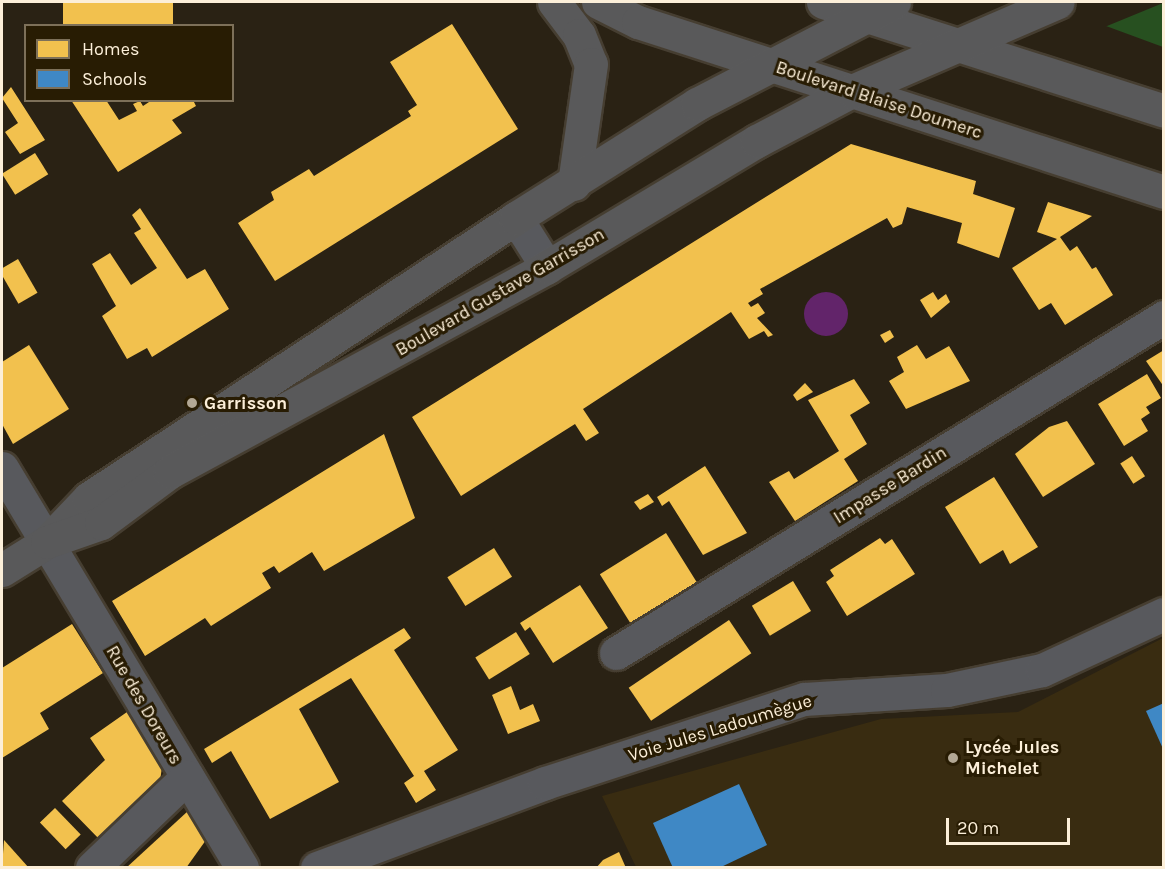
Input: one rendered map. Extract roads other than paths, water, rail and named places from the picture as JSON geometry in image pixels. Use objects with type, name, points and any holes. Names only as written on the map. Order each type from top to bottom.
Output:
[{"type":"main road","points":[[554,2],[579,35],[591,64],[574,184]]},
{"type":"main road","name":"Boulevard Blaise Doumerc","points":[[598,2],[638,22],[1164,192]]},
{"type":"main road","points":[[823,2],[880,8],[956,45],[1164,111]]},
{"type":"main road","name":"Boulevard Gustave Garrisson","points":[[2,570],[46,542],[101,523],[170,472],[547,267],[852,91],[1058,2]]},
{"type":"main road","name":"Boulevard Gustave Garrisson","points":[[46,542],[88,498],[516,218],[768,64],[880,8]]},
{"type":"street","points":[[516,218],[547,267]]},
{"type":"street","name":"Impasse Bardin","points":[[616,652],[1164,317]]},
{"type":"street","name":"Rue des Doreurs","points":[[2,468],[242,867]]},
{"type":"street","name":"Voie Jules Ladoumègue","points":[[317,867],[545,783],[804,699],[947,690],[1042,670],[1164,614]]},
{"type":"street","points":[[92,867],[187,777]]},
{"type":"place","name":"Garrisson","points":[[192,403]]},
{"type":"place","name":"Lycée Jules Michelet","points":[[953,758]]}]
